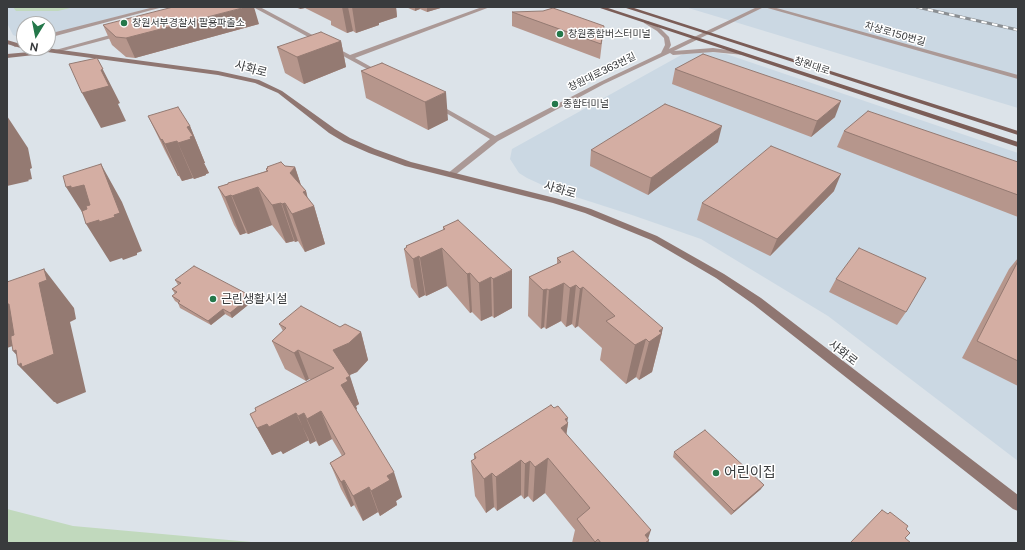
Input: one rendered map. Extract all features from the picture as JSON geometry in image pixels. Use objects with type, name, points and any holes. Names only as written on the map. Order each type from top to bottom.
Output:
[{"type":"main road","name":"창원대로","points":[[600,7],[1018,145]]},
{"type":"main road","name":"창원대로","points":[[626,7],[1018,133]]},
{"type":"main road","points":[[7,42],[15,45]]},
{"type":"main road","name":"사화로","points":[[56,51],[218,73],[257,82],[280,92],[332,131],[347,140],[408,164],[556,201],[588,211],[640,232],[683,254],[720,276],[757,301],[1018,504]]},
{"type":"street","points":[[56,34],[160,7]]},
{"type":"street","points":[[256,7],[385,76]]},
{"type":"street","points":[[350,57],[487,7]]},
{"type":"street","name":"창원대로363번길","points":[[450,174],[496,139],[602,83],[697,39],[761,7]]},
{"type":"street","name":"차상로150번길","points":[[767,7],[1018,77]]},
{"type":"street","points":[[646,22],[659,30],[667,38],[668,45],[663,54]]},
{"type":"street","points":[[56,51],[131,31]]},
{"type":"street","name":"창원대로363번길","points":[[663,54],[699,50],[713,50],[742,54]]},
{"type":"street","points":[[426,100],[496,139]]},
{"type":"shaded area","points":[[7,7],[154,7],[56,33],[56,16],[16,16],[16,36],[13,35],[7,23]]},
{"type":"shaded area","points":[[685,7],[1018,7],[1018,108],[725,19]]},
{"type":"shaded area","points":[[711,52],[726,54],[1018,153],[1018,461],[828,316],[701,239],[551,189],[519,173],[510,159],[512,149],[683,54]]},
{"type":"green space","points":[[13,7],[74,7],[58,11],[16,11]]},
{"type":"green space","points":[[7,509],[73,526],[262,543],[7,543]]},
{"type":"building","points":[[173,7],[246,7],[126,38],[116,37],[103,25]]},
{"type":"building","points":[[553,8],[604,26],[601,44],[512,12],[543,11]]},
{"type":"building","points":[[321,32],[341,41],[297,57],[277,47]]},
{"type":"building","points":[[703,54],[841,101],[817,121],[675,69]]},
{"type":"building","points":[[97,58],[109,86],[82,93],[69,64]]},
{"type":"building","points":[[382,63],[446,92],[425,102],[361,71]]},
{"type":"building","points":[[665,104],[722,126],[651,178],[591,150]]},
{"type":"building","points":[[178,107],[190,126],[187,127],[193,136],[190,137],[191,139],[178,143],[177,141],[165,144],[162,139],[161,140],[148,116]]},
{"type":"building","points":[[868,111],[1018,162],[1018,195],[844,131]]},
{"type":"building","points":[[771,146],[841,174],[777,239],[702,203]]},
{"type":"building","points":[[281,162],[285,166],[295,167],[290,173],[306,191],[303,192],[314,206],[292,214],[285,203],[272,205],[258,187],[225,197],[218,187],[268,171],[266,169],[268,168],[267,167]]},
{"type":"building","points":[[101,164],[120,213],[114,215],[115,217],[86,224],[82,211],[87,209],[86,206],[90,205],[84,185],[71,188],[71,186],[66,187],[63,176]]},
{"type":"building","points":[[458,220],[512,270],[493,279],[491,277],[479,283],[470,273],[467,274],[442,248],[420,258],[419,256],[413,259],[404,249],[407,247],[406,246],[445,229],[443,227]]},
{"type":"building","points":[[859,248],[926,278],[906,312],[836,279]]},
{"type":"building","points":[[573,251],[663,328],[659,331],[662,333],[649,342],[646,339],[635,345],[606,321],[615,316],[583,287],[580,289],[576,285],[570,288],[564,283],[549,290],[543,290],[529,277],[561,262],[557,258]]},
{"type":"building","points":[[1018,261],[1018,361],[977,341]]},
{"type":"building","name":"근린생활시설","points":[[194,266],[251,296],[230,313],[223,309],[208,321],[178,303],[180,301],[172,296],[177,292],[172,289],[181,283],[175,280]]},
{"type":"building","points":[[44,269],[47,280],[39,283],[54,354],[22,367],[21,363],[18,365],[16,350],[13,351],[11,336],[14,335],[9,304],[7,304],[7,282]]},
{"type":"building","points":[[301,306],[340,327],[345,324],[361,332],[349,343],[333,350],[350,376],[346,378],[348,381],[341,385],[394,472],[387,476],[390,480],[371,491],[369,487],[353,496],[344,480],[341,482],[330,463],[345,454],[321,411],[307,419],[304,413],[298,416],[296,413],[269,427],[267,424],[257,428],[250,414],[256,411],[255,408],[334,368],[298,350],[294,353],[272,341],[286,328],[279,324]]},
{"type":"building","points":[[551,405],[554,408],[558,406],[568,418],[565,419],[568,423],[561,428],[651,530],[645,535],[649,540],[645,543],[601,543],[598,539],[595,542],[577,519],[590,508],[548,458],[535,467],[530,461],[525,464],[521,460],[496,477],[492,473],[484,479],[471,461],[476,458],[474,454]]},
{"type":"building","name":"어린이집","points":[[705,430],[764,485],[734,511],[674,452]]},
{"type":"building","points":[[882,510],[888,514],[890,512],[908,526],[906,529],[910,533],[905,538],[911,543],[850,543]]},
{"type":"railway","points":[[917,7],[1018,30]]},
{"type":"place","name":"창원서부경찰서 팔용파출소","points":[[124,23]]},
{"type":"place","name":"창원종합버스터미널","points":[[560,34]]},
{"type":"place","name":"종합터미널","points":[[555,104]]},
{"type":"place","name":"근린생활시설","points":[[213,299]]},
{"type":"place","name":"어린이집","points":[[716,473]]}]
